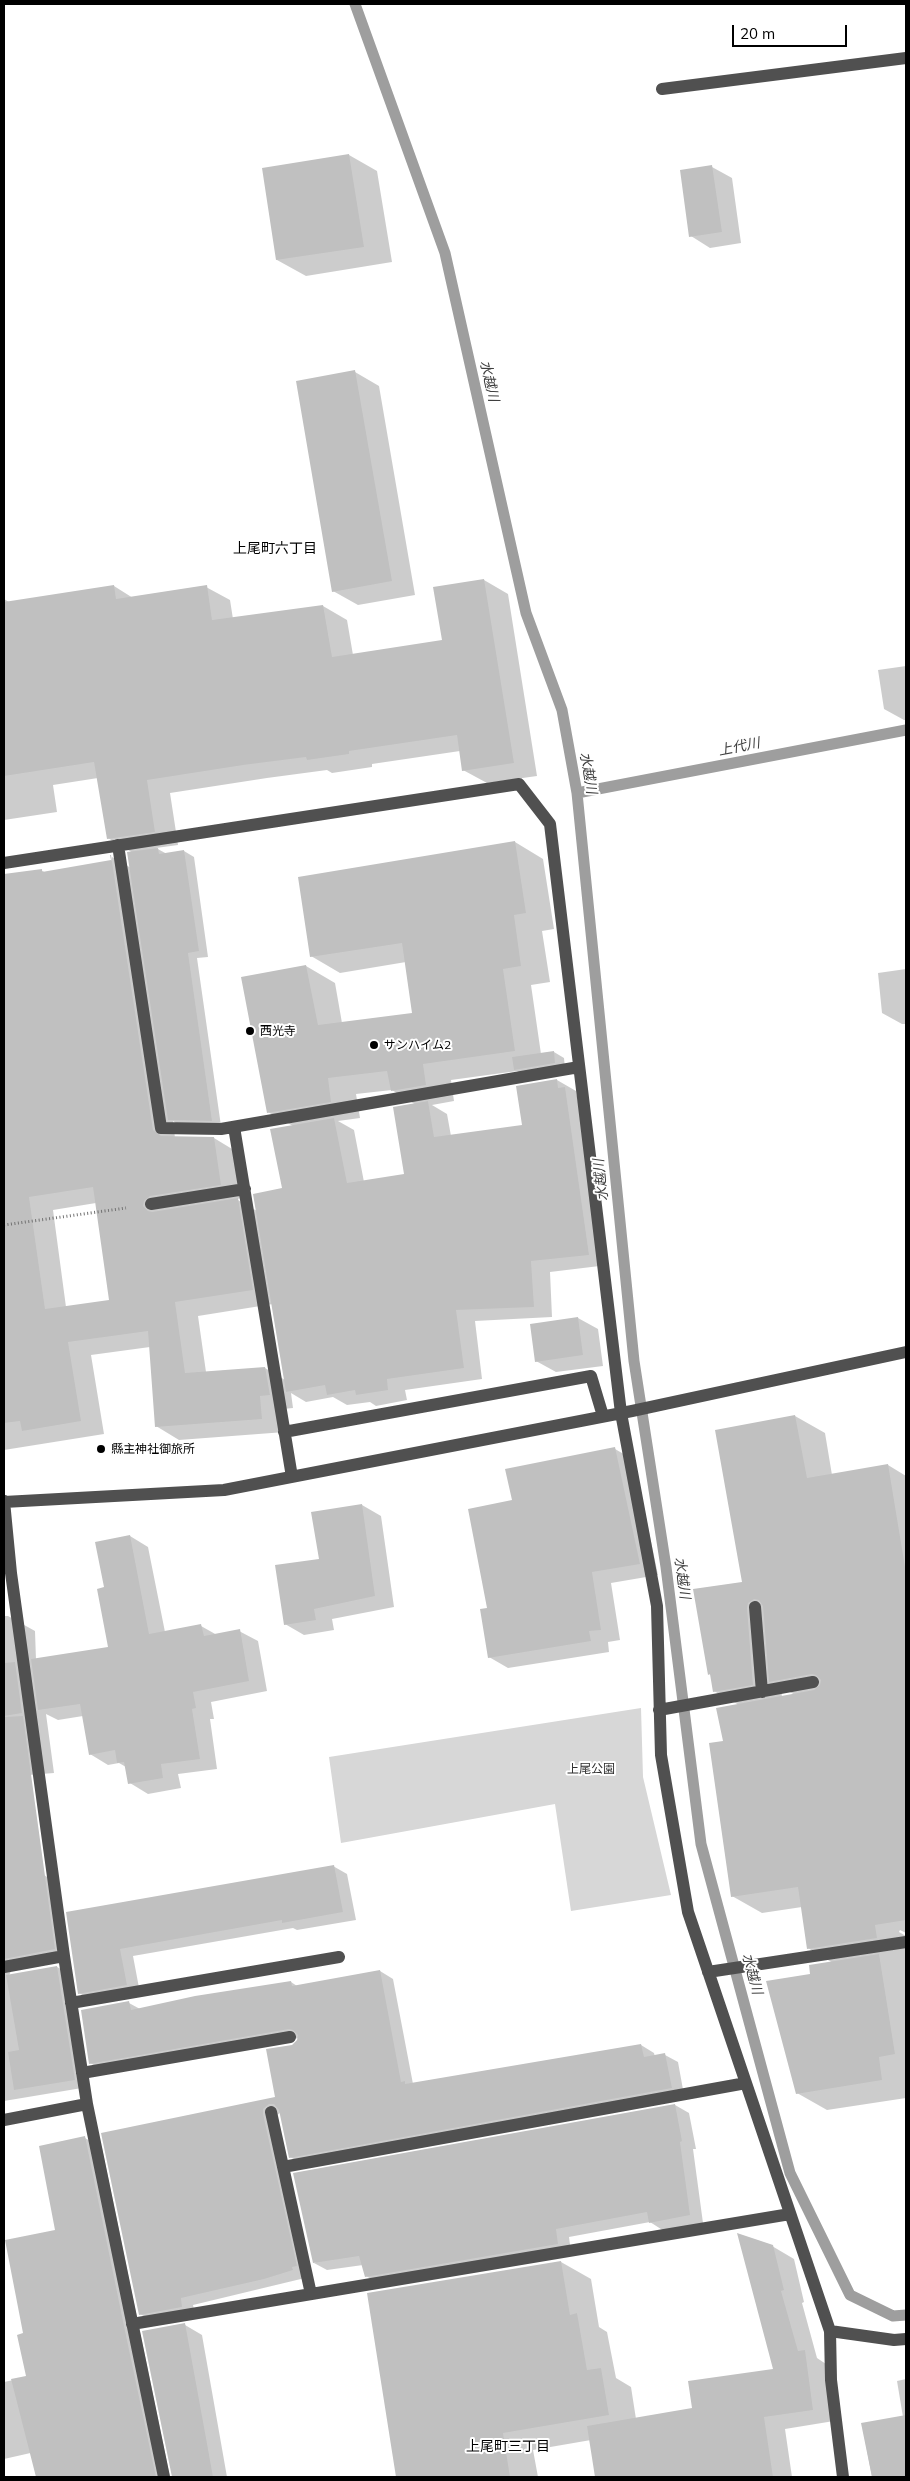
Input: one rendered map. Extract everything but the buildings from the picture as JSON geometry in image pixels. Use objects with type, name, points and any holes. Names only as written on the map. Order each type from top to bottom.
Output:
[{"type":"street","points":[[662,89],[906,58]]},
{"type":"street","points":[[4,863],[519,784],[550,824],[579,1067],[626,1412],[657,1606],[661,1755],[688,1912],[830,2331],[831,2380],[843,2477]]},
{"type":"street","points":[[118,845],[161,1128],[221,1129],[579,1067]]},
{"type":"street","points":[[234,1127],[292,1477]]},
{"type":"street","points":[[151,1204],[245,1189]]},
{"type":"street","points":[[164,2477],[87,2104],[64,1956],[11,1573],[4,1501],[224,1490],[626,1412],[906,1352]]},
{"type":"street","points":[[284,1432],[591,1376],[604,1416]]},
{"type":"street","points":[[756,1607],[762,1692]]},
{"type":"street","points":[[660,1710],[813,1682]]},
{"type":"street","points":[[708,1972],[906,1942]]},
{"type":"street","points":[[4,1967],[64,1956]]},
{"type":"street","points":[[71,2003],[338,1957]]},
{"type":"street","points":[[82,2073],[290,2037]]},
{"type":"street","points":[[283,2167],[746,2083]]},
{"type":"street","points":[[4,2120],[87,2104]]},
{"type":"street","points":[[271,2112],[311,2294]]},
{"type":"street","points":[[132,2324],[790,2214]]},
{"type":"street","points":[[830,2331],[894,2340],[906,2339]]},
{"type":"path","points":[[4,1225],[151,1204]]},
{"type":"green space","name":"上尾公園","points":[[641,1708],[643,1777],[671,1895],[571,1911],[555,1804],[341,1843],[329,1757]]},
{"type":"waterway","name":"水越川","points":[[355,4],[445,253],[526,613],[562,710],[577,793],[634,1361],[666,1567],[701,1844],[790,2173],[850,2295],[893,2316],[906,2315]]},
{"type":"waterway","name":"上代川","points":[[577,793],[906,730]]},
{"type":"place","name":"西光寺","points":[[250,1031]]},
{"type":"place","name":"サンハイム2","points":[[374,1045]]},
{"type":"place","name":"縣主神社御旅所","points":[[101,1449]]},
{"type":"district","name":"上尾町六丁目","points":[[275,549]]},
{"type":"district","name":"上尾町三丁目","points":[[508,2447]]}]
